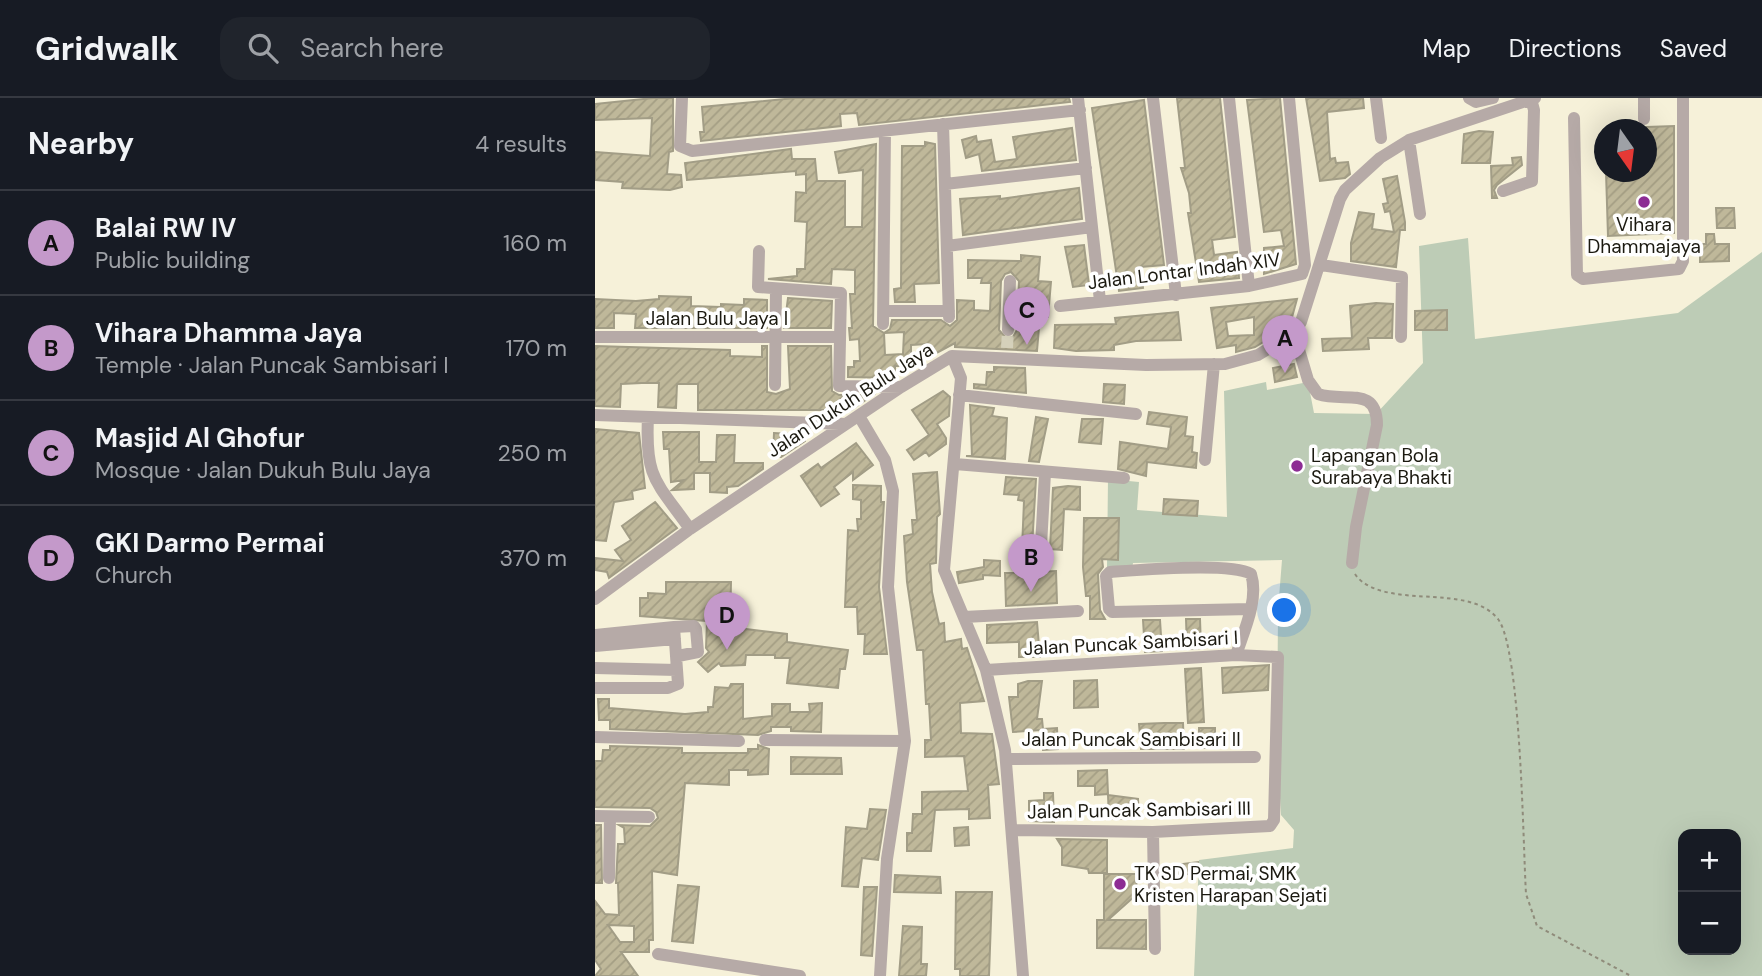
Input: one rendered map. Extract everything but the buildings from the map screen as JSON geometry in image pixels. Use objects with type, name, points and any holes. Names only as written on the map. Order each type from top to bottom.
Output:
[{"type":"street","points":[[682,98],[680,140],[683,149],[885,131],[1079,104],[1100,301]]},
{"type":"street","points":[[1153,98],[1176,295]]},
{"type":"street","points":[[1229,98],[1249,286]]},
{"type":"street","name":"Jalan Lontar Indah XIV","points":[[1060,306],[1249,286],[1298,276],[1305,265],[1289,98]]},
{"type":"street","points":[[1376,98],[1381,138]]},
{"type":"street","points":[[1472,100],[1493,98]]},
{"type":"street","points":[[1644,98],[1644,119]]},
{"type":"street","points":[[1574,118],[1577,275],[1583,279],[1679,269],[1683,261],[1683,98]]},
{"type":"street","points":[[1352,564],[1377,425],[1377,410],[1373,403],[1359,398],[1318,394],[1308,380],[1294,333],[1301,322],[1321,265],[1342,194],[1380,158],[1409,140],[1533,99],[1532,181],[1503,191]]},
{"type":"street","points":[[885,131],[883,318],[949,314],[943,124]]},
{"type":"street","points":[[1409,140],[1420,215]]},
{"type":"street","points":[[945,184],[1086,168]]},
{"type":"street","points":[[947,246],[1092,227]]},
{"type":"street","points":[[759,251],[758,287],[841,293],[839,386],[901,387]]},
{"type":"street","points":[[1321,265],[1402,277],[1401,337]]},
{"type":"street","points":[[1008,330],[1010,281]]},
{"type":"street","points":[[775,385],[776,289]]},
{"type":"street","name":"Jalan Dukuh Bulu Jaya","points":[[595,599],[690,530],[901,387],[952,356],[1007,353],[1146,365],[1214,364],[1258,355],[1294,333]]},
{"type":"street","name":"Jalan Bulu Jaya I","points":[[595,337],[839,337]]},
{"type":"street","points":[[952,356],[960,371],[955,464],[944,570],[986,670],[1007,759],[1023,976]]},
{"type":"street","points":[[1205,460],[1214,364]]},
{"type":"street","points":[[959,396],[1136,414]]},
{"type":"street","points":[[595,415],[846,424]]},
{"type":"street","points":[[648,416],[648,461],[660,489],[690,530]]},
{"type":"street","points":[[859,416],[885,460],[893,491],[888,587],[905,741],[887,859],[880,976]]},
{"type":"street","points":[[955,464],[1124,478]]},
{"type":"street","points":[[1040,564],[1045,473]]},
{"type":"street","points":[[1236,655],[1250,609],[1254,581],[1246,571],[1164,569],[1110,572],[1106,576],[1108,609],[1112,612],[1250,609]]},
{"type":"street","points":[[964,617],[1078,611]]},
{"type":"street","points":[[595,646],[674,633],[694,626],[698,652],[678,656]]},
{"type":"street","points":[[595,635],[674,633]]},
{"type":"street","points":[[595,688],[674,686],[679,680],[674,633]]},
{"type":"street","name":"Jalan Puncak Sambisari I","points":[[986,670],[1236,655],[1278,657],[1274,820],[1266,828]]},
{"type":"street","points":[[595,668],[677,670]]},
{"type":"street","points":[[595,737],[739,741]]},
{"type":"street","points":[[765,740],[905,741]]},
{"type":"street","name":"Jalan Puncak Sambisari II","points":[[1007,759],[1255,757]]},
{"type":"street","points":[[595,816],[649,817]]},
{"type":"street","points":[[609,878],[610,817]]},
{"type":"street","name":"Jalan Puncak Sambisari III","points":[[1014,831],[1153,832],[1266,828]]},
{"type":"street","points":[[1153,832],[1156,949]]},
{"type":"street","points":[[658,954],[800,976]]},
{"type":"path","points":[[1352,564],[1353,572],[1367,586],[1468,601],[1493,613],[1500,622],[1506,636],[1513,681],[1526,894],[1530,910],[1537,926],[1631,976]]},
{"type":"green space","points":[[1468,238],[1475,339],[1678,313],[1762,252],[1762,976],[1194,976],[1199,860],[1293,848],[1294,830],[1281,815],[1277,748],[1278,610],[1282,560],[1133,563],[1132,569],[1107,569],[1108,479],[1139,482],[1137,510],[1227,517],[1224,391],[1266,382],[1267,390],[1308,382],[1314,413],[1376,414],[1423,363],[1419,246]]},
{"type":"tunnel","points":[[1007,348],[1008,330]]},
{"type":"place","name":"Vihara Dhammajaya","points":[[1644,202]]},
{"type":"place","name":"Masjid Al Ghofur","points":[[1027,345]]},
{"type":"place","name":"Balai RW IV","points":[[1285,373]]},
{"type":"place","name":"Lapangan Bola Surabaya Bhakti","points":[[1297,466]]},
{"type":"place","name":"Vihara Dhamma Jaya","points":[[1031,592]]},
{"type":"place","name":"GKI Darmo Permai","points":[[727,650]]},
{"type":"place","name":"TK SD Permai, SMK Kristen Harapan Sejati","points":[[1120,884]]}]
